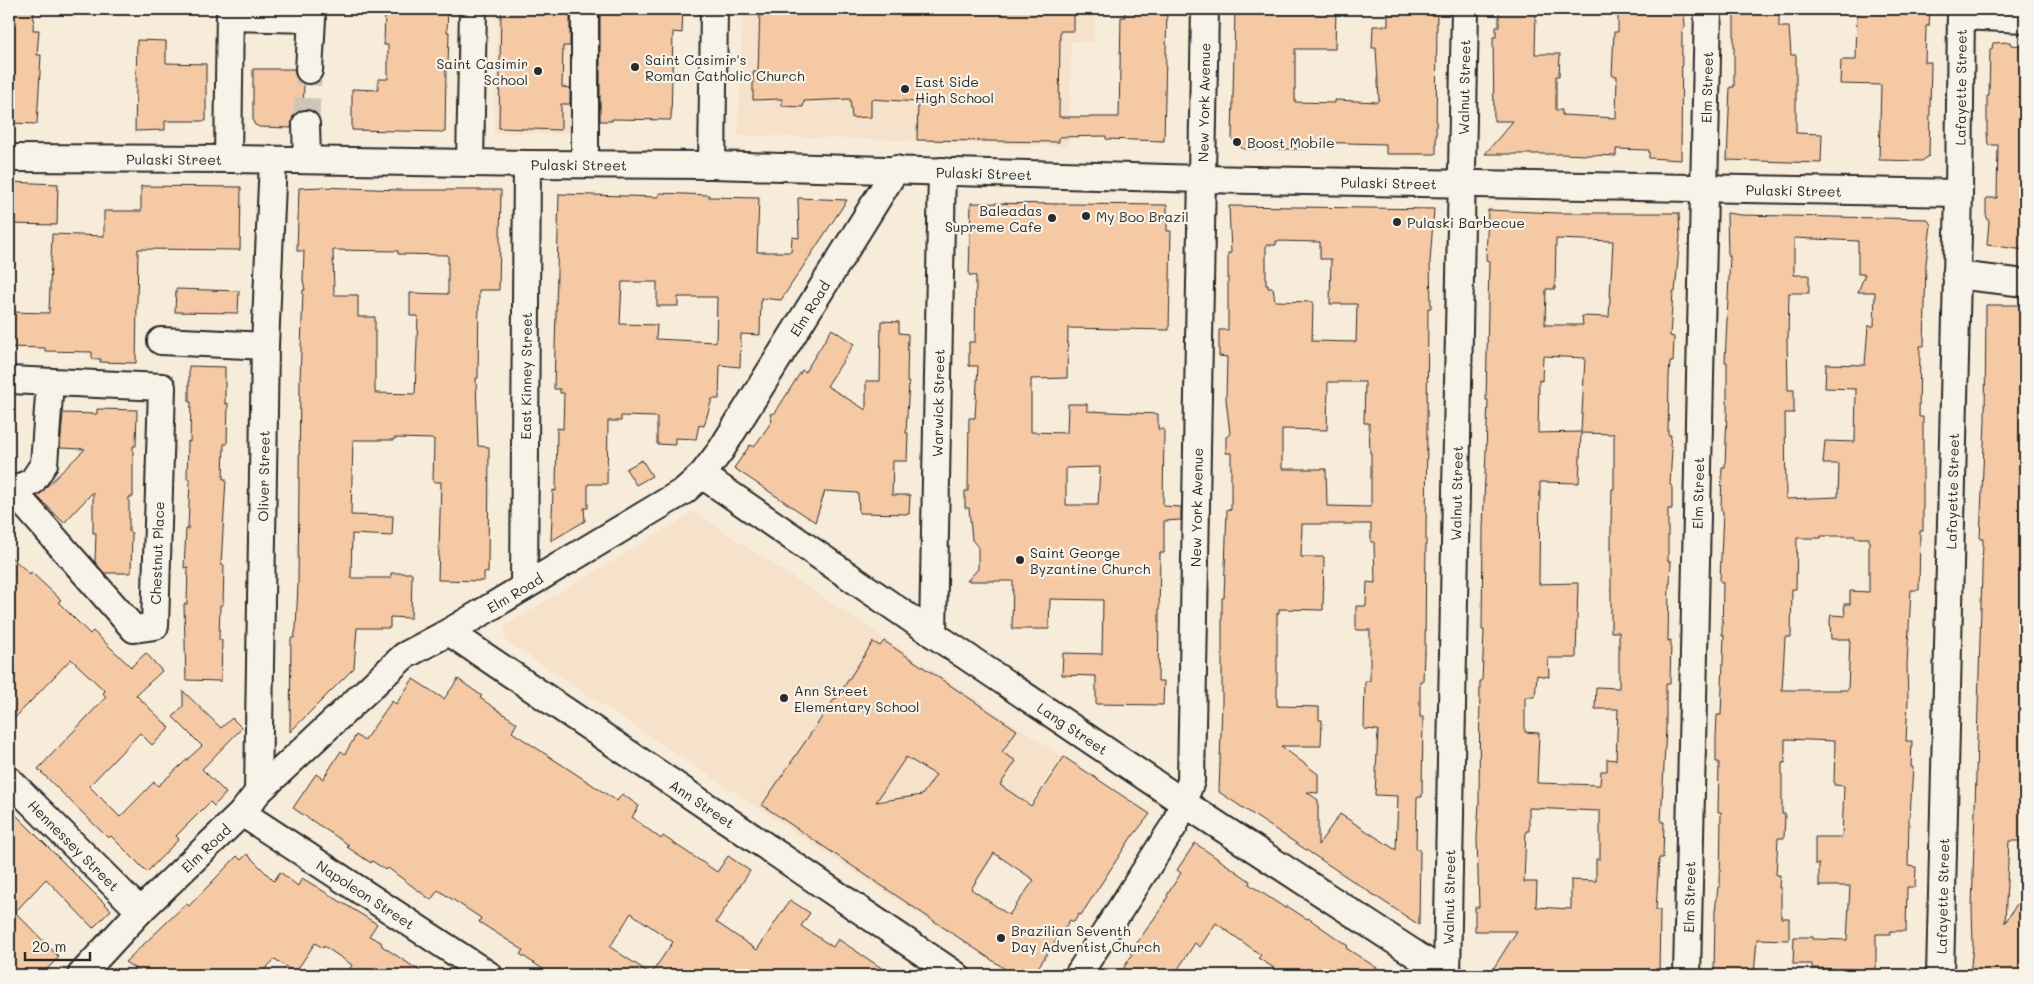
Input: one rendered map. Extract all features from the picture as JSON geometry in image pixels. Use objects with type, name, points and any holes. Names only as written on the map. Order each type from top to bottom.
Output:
[{"type":"street","points":[[470,162],[473,9]]},
{"type":"street","points":[[585,9],[585,164]]},
{"type":"street","points":[[712,165],[714,9]]},
{"type":"street","name":"New York Avenue","points":[[1078,975],[1175,824],[1191,781],[1205,9]]},
{"type":"street","name":"Walnut Street","points":[[1447,975],[1465,9]]},
{"type":"street","name":"Elm Street","points":[[1687,975],[1708,9]]},
{"type":"street","points":[[228,159],[230,13],[312,19],[309,70]]},
{"type":"street","points":[[1961,13],[2025,20]]},
{"type":"street","name":"Lafayette Street","points":[[1940,975],[1959,193],[1961,13]]},
{"type":"street","points":[[306,124],[307,160]]},
{"type":"street","name":"Pulaski Street","points":[[9,158],[712,165],[1202,179],[1959,193]]},
{"type":"street","name":"Oliver Street","points":[[258,792],[265,346],[273,160]]},
{"type":"street","name":"East Kinney Street","points":[[524,586],[527,164]]},
{"type":"street","name":"Elm Road","points":[[88,973],[140,912],[242,813],[258,792],[404,656],[449,632],[684,491],[702,475],[721,450],[896,169]]},
{"type":"street","name":"Warwick Street","points":[[933,634],[942,172]]},
{"type":"street","points":[[1956,275],[2025,283]]},
{"type":"street","points":[[160,341],[265,346]]},
{"type":"street","name":"Chestnut Place","points":[[9,380],[162,387],[155,626],[134,629],[10,490],[32,482],[44,464],[50,382]]},
{"type":"street","name":"Lang Street","points":[[702,475],[1184,803],[1447,975]]},
{"type":"street","name":"Ann Street","points":[[449,632],[956,975]]},
{"type":"street","name":"Hennessey Street","points":[[9,780],[140,912]]},
{"type":"street","name":"Napoleon Street","points":[[242,813],[489,975]]},
{"type":"shaded area","name":"Saint Casimir School","points":[[498,9],[580,9],[578,134],[494,133]]},
{"type":"shaded area","name":"East Side High School","points":[[743,9],[1095,9],[1094,42],[1071,42],[1069,146],[738,135]]},
{"type":"shaded area","name":"Ann Street Elementary School","points":[[694,512],[1062,756],[944,931],[505,640],[505,626]]},
{"type":"building","points":[[9,9],[34,9],[33,30],[39,30],[37,55],[41,55],[37,124],[9,123]]},
{"type":"building","points":[[385,9],[448,9],[447,32],[449,32],[448,68],[446,68],[445,132],[352,130],[352,89],[378,90],[378,79],[388,79],[388,45],[384,45]]},
{"type":"building","name":"Saint Casimir School","points":[[501,9],[570,9],[570,46],[563,46],[562,87],[570,88],[570,104],[561,104],[561,130],[499,128]]},
{"type":"building","name":"Saint Casimir's Roman Catholic Church","points":[[600,9],[683,9],[682,33],[673,32],[671,120],[612,119],[612,121],[600,121]]},
{"type":"building","name":"East Side High School","points":[[760,9],[1074,9],[1074,31],[1060,31],[1059,117],[1119,117],[1121,17],[1125,17],[1124,9],[1167,9],[1164,141],[1106,139],[1106,136],[1059,137],[1059,142],[917,140],[918,102],[871,99],[871,117],[852,118],[850,99],[804,101],[803,107],[782,106],[782,99],[753,100],[753,72],[758,72]]},
{"type":"building","points":[[1235,9],[1336,9],[1335,49],[1295,49],[1295,102],[1335,103],[1335,100],[1377,102],[1379,100],[1376,48],[1372,48],[1373,26],[1388,26],[1388,9],[1437,9],[1436,154],[1386,154],[1386,144],[1308,142],[1307,149],[1243,149],[1232,139]]},
{"type":"building","points":[[1499,9],[1536,9],[1535,54],[1560,54],[1559,76],[1556,76],[1556,110],[1562,110],[1562,115],[1616,118],[1617,76],[1612,76],[1614,32],[1618,32],[1618,9],[1684,9],[1685,27],[1682,31],[1681,160],[1649,158],[1649,150],[1616,149],[1616,156],[1485,154],[1513,121],[1494,121],[1493,37],[1496,37],[1496,27],[1499,27]]},
{"type":"building","points":[[1734,9],[1779,9],[1779,27],[1789,27],[1791,55],[1796,55],[1796,133],[1822,134],[1821,163],[1727,160],[1730,87],[1734,87]]},
{"type":"building","points":[[1857,9],[1930,9],[1929,26],[1926,26],[1925,62],[1931,62],[1929,156],[1922,161],[1879,160],[1881,85],[1840,84],[1841,60],[1856,60]]},
{"type":"building","points":[[137,40],[166,41],[166,63],[206,64],[206,121],[165,121],[165,130],[135,131]]},
{"type":"building","points":[[2010,42],[2011,45],[2025,46],[2025,250],[1987,245],[1989,222],[1986,215],[1986,198],[1997,198],[1998,145],[1988,145],[1987,133],[1990,49],[1992,49],[1993,43]]},
{"type":"building","points":[[253,69],[294,69],[296,77],[304,84],[303,110],[293,116],[291,128],[259,127],[254,124]]},
{"type":"building","points":[[9,182],[58,184],[57,225],[9,224]]},
{"type":"building","points":[[141,186],[241,187],[240,250],[138,249],[136,363],[100,362],[101,359],[92,359],[92,352],[45,351],[45,348],[9,347],[9,315],[11,315],[11,312],[49,313],[52,234],[104,236],[104,211],[141,211]]},
{"type":"building","points":[[299,188],[501,190],[499,290],[479,290],[478,378],[476,378],[478,446],[489,447],[488,573],[484,572],[484,581],[438,580],[441,482],[433,482],[434,439],[353,440],[351,515],[393,516],[392,536],[352,534],[351,578],[391,578],[391,573],[412,573],[411,618],[390,617],[390,628],[357,628],[354,668],[290,732],[291,638],[294,638],[296,628],[298,584],[300,380],[303,290],[305,290],[303,280],[304,251],[297,251]],"holes":[[[333,250],[398,251],[398,254],[448,255],[448,294],[410,293],[410,316],[418,316],[415,394],[375,393],[375,317],[358,317],[358,295],[334,295]]]},
{"type":"building","points":[[659,193],[759,198],[757,252],[791,252],[792,237],[799,238],[798,198],[847,200],[781,300],[761,298],[760,335],[741,334],[740,367],[720,365],[719,399],[712,399],[704,426],[699,425],[696,439],[675,438],[675,445],[657,444],[657,417],[621,416],[621,421],[608,421],[607,484],[588,484],[588,508],[584,508],[585,521],[551,541],[553,490],[556,491],[557,428],[563,429],[564,393],[560,393],[560,389],[554,389],[559,194],[659,197]],"holes":[[[622,282],[657,282],[657,306],[678,306],[678,297],[717,297],[716,342],[656,339],[657,325],[620,324]]]},
{"type":"building","points":[[971,203],[1167,205],[1167,231],[1171,231],[1169,330],[1068,328],[1067,378],[1031,379],[1031,432],[1067,433],[1068,404],[1087,404],[1087,411],[1158,414],[1158,429],[1164,429],[1163,506],[1181,507],[1181,520],[1164,521],[1164,553],[1160,553],[1158,681],[1164,681],[1163,705],[1096,704],[1096,676],[1062,675],[1063,653],[1102,654],[1103,600],[1050,599],[1049,629],[1012,629],[1013,581],[967,581],[978,569],[978,547],[972,540],[969,508],[965,508],[965,491],[968,491],[969,418],[975,418],[978,366],[969,366],[969,342],[975,342],[976,276],[969,275]],"holes":[[[1100,467],[1098,505],[1066,505],[1066,468]]]},
{"type":"building","points":[[1229,206],[1434,209],[1430,261],[1431,308],[1428,308],[1425,653],[1423,681],[1420,681],[1420,717],[1423,717],[1422,797],[1417,797],[1416,849],[1420,849],[1419,925],[1219,792],[1222,702],[1222,598],[1224,598],[1227,509],[1231,510],[1231,453],[1226,453],[1226,437],[1230,434],[1226,399],[1227,357],[1219,356],[1219,330],[1228,330],[1228,253],[1231,253]],"holes":[[[1276,241],[1320,242],[1320,259],[1331,259],[1330,304],[1357,304],[1356,342],[1312,341],[1313,302],[1275,301],[1273,288],[1268,288],[1268,285],[1266,285],[1266,245],[1276,245]],[[1328,382],[1365,382],[1364,423],[1369,423],[1371,507],[1327,506],[1326,469],[1282,469],[1282,429],[1327,430]],[[1302,524],[1371,524],[1371,542],[1374,542],[1375,583],[1367,582],[1366,606],[1356,606],[1356,630],[1370,630],[1370,681],[1365,681],[1364,729],[1378,730],[1375,795],[1398,796],[1396,850],[1340,814],[1318,845],[1318,800],[1307,792],[1318,793],[1318,774],[1281,746],[1321,746],[1322,720],[1319,720],[1319,707],[1277,706],[1277,613],[1279,613],[1279,609],[1323,610],[1324,557],[1301,557]]]},
{"type":"building","points":[[1488,210],[1558,213],[1679,213],[1680,237],[1670,336],[1674,337],[1673,362],[1670,362],[1669,377],[1668,435],[1671,435],[1670,445],[1672,448],[1670,485],[1672,486],[1672,509],[1668,509],[1668,561],[1671,561],[1668,641],[1671,640],[1670,684],[1666,684],[1666,728],[1661,822],[1664,822],[1663,858],[1659,858],[1656,910],[1660,910],[1659,975],[1491,975],[1517,931],[1475,931],[1475,907],[1479,907],[1477,838],[1480,681],[1482,681],[1484,630],[1482,630],[1483,528],[1488,400],[1486,400],[1489,261],[1486,260]],"holes":[[[1556,239],[1613,241],[1609,317],[1582,316],[1583,325],[1545,325],[1546,289],[1555,289]],[[1543,356],[1585,358],[1581,432],[1538,433],[1539,380],[1542,381]],[[1581,433],[1614,434],[1614,489],[1612,489],[1611,523],[1611,632],[1619,632],[1619,688],[1596,687],[1595,709],[1618,709],[1616,760],[1607,759],[1607,771],[1601,771],[1600,785],[1537,783],[1539,733],[1525,732],[1525,697],[1535,697],[1537,675],[1549,677],[1548,658],[1576,658],[1578,583],[1539,584],[1540,482],[1579,483]],[[1529,808],[1600,811],[1600,859],[1596,859],[1596,881],[1571,880],[1571,909],[1536,907],[1537,882],[1524,882],[1526,831],[1529,831]]]},
{"type":"building","points":[[1727,213],[1741,215],[1927,219],[1931,225],[1926,263],[1924,346],[1920,346],[1919,417],[1923,417],[1923,531],[1920,531],[1919,590],[1911,590],[1907,665],[1906,741],[1912,741],[1911,767],[1913,767],[1909,816],[1908,866],[1916,867],[1915,887],[1907,887],[1906,931],[1890,931],[1890,934],[1876,934],[1876,970],[1812,968],[1812,964],[1793,964],[1794,937],[1847,940],[1850,886],[1819,886],[1819,864],[1815,864],[1815,837],[1842,837],[1844,786],[1834,785],[1835,741],[1785,739],[1785,763],[1782,763],[1782,814],[1785,814],[1784,838],[1778,838],[1776,875],[1780,875],[1781,918],[1789,918],[1789,940],[1757,939],[1754,975],[1714,975],[1715,912],[1718,887],[1720,886],[1721,812],[1718,812],[1719,762],[1716,762],[1716,738],[1717,715],[1721,715],[1724,635],[1722,635],[1723,583],[1720,581],[1723,511],[1721,511],[1722,467],[1725,467],[1727,411],[1727,362],[1725,362],[1730,256],[1728,255]],"holes":[[[1794,238],[1858,241],[1858,274],[1865,274],[1858,292],[1875,292],[1874,326],[1868,326],[1865,365],[1826,364],[1825,388],[1856,389],[1855,442],[1825,441],[1823,464],[1839,464],[1838,497],[1786,499],[1785,413],[1794,413],[1794,390],[1788,390],[1787,338],[1789,293],[1809,293],[1809,275],[1794,275]],[[1821,536],[1869,538],[1869,592],[1850,591],[1850,604],[1844,604],[1845,616],[1831,615],[1830,620],[1831,639],[1850,639],[1848,690],[1782,690],[1785,637],[1791,637],[1792,589],[1796,589],[1797,538],[1821,538]]]},
{"type":"building","points":[[176,289],[239,291],[238,313],[175,312]]},
{"type":"building","points":[[1986,305],[2021,305],[2019,378],[2025,378],[2024,841],[2009,841],[2005,923],[2025,891],[2025,975],[1970,975],[1973,945],[1972,909],[1983,539],[1980,539],[1985,421]]},
{"type":"building","points":[[881,321],[899,322],[899,333],[908,334],[907,461],[893,461],[892,495],[910,495],[909,514],[859,513],[858,493],[825,491],[815,522],[734,468],[750,445],[754,447],[772,421],[770,414],[775,413],[802,370],[805,372],[832,329],[854,344],[827,386],[866,410],[866,381],[880,381]]},
{"type":"building","points":[[189,366],[225,367],[225,404],[228,403],[227,444],[224,444],[223,479],[226,479],[221,565],[224,565],[223,605],[220,605],[219,640],[222,640],[221,681],[186,680],[184,604],[187,604],[188,567],[184,568],[190,479],[187,479],[191,402],[189,402]]},
{"type":"building","points":[[97,409],[137,410],[136,446],[133,446],[133,497],[129,497],[129,532],[132,533],[131,573],[104,573],[95,562],[96,533],[93,533],[93,492],[64,523],[37,496],[85,449],[60,448],[63,413],[97,414]]},
{"type":"building","points":[[642,460],[652,476],[636,485],[626,469]]},
{"type":"building","points":[[9,555],[30,574],[31,572],[61,600],[58,602],[90,634],[93,631],[131,667],[146,653],[162,671],[136,695],[170,728],[152,745],[140,733],[89,786],[120,817],[154,782],[158,786],[202,746],[173,717],[183,706],[183,691],[221,728],[232,718],[242,728],[202,769],[226,793],[214,806],[210,802],[176,836],[179,839],[147,872],[111,836],[108,838],[38,769],[106,697],[103,693],[105,691],[71,659],[9,724]]},
{"type":"building","points":[[884,641],[1017,730],[1002,752],[1016,761],[1000,785],[1031,806],[1064,757],[1150,814],[1132,836],[1081,915],[1079,914],[1074,922],[1070,920],[1033,975],[1014,975],[762,805],[836,699],[873,642],[880,646]],"holes":[[[906,757],[936,775],[922,795],[876,802]],[[994,853],[1034,880],[1009,915],[971,889]]]},
{"type":"building","points":[[413,679],[444,699],[458,679],[482,696],[480,698],[517,723],[512,732],[617,801],[622,794],[639,806],[632,817],[661,839],[663,836],[717,872],[728,856],[750,871],[716,922],[757,950],[790,900],[810,913],[801,926],[833,947],[838,939],[892,975],[552,975],[520,954],[523,950],[479,922],[481,918],[438,890],[431,900],[388,868],[386,870],[372,861],[371,863],[347,847],[349,845],[293,808],[316,774],[323,779],[341,751],[345,754],[356,735],[364,741],[392,701],[396,704]],"holes":[[[631,913],[673,942],[651,974],[610,947]]]},
{"type":"building","points":[[9,808],[111,910],[93,928],[46,879],[15,912],[59,957],[41,975],[9,975]]},
{"type":"building","points":[[1195,843],[1250,881],[1249,884],[1285,908],[1287,906],[1308,918],[1348,946],[1346,948],[1388,975],[1270,975],[1274,968],[1258,958],[1261,955],[1216,923],[1200,947],[1195,943],[1174,975],[1119,975],[1132,955],[1130,953],[1160,910],[1181,873],[1177,870]]},
{"type":"building","points":[[247,854],[274,881],[280,872],[298,886],[302,878],[377,924],[369,936],[381,942],[382,946],[426,975],[346,975],[352,965],[324,946],[323,948],[315,943],[295,973],[275,959],[259,975],[145,975],[125,962],[186,904],[189,906],[237,856],[241,860]]},
{"type":"tunnel","points":[[306,124],[309,70]]},
{"type":"place","name":"Saint Casimir's Roman Catholic Church","points":[[635,67]]},
{"type":"place","name":"Saint Casimir School","points":[[538,71]]},
{"type":"place","name":"East Side High School","points":[[905,89]]},
{"type":"place","name":"Boost Mobile","points":[[1237,142]]},
{"type":"place","name":"My Boo Brazil","points":[[1086,216]]},
{"type":"place","name":"Baleadas Supreme Cafe","points":[[1052,218]]},
{"type":"place","name":"Pulaski Barbecue","points":[[1397,222]]},
{"type":"place","name":"Saint George Byzantine Church","points":[[1020,560]]},
{"type":"place","name":"Ann Street Elementary School","points":[[784,698]]},
{"type":"place","name":"Brazilian Seventh Day Adventist Church","points":[[1001,938]]}]
